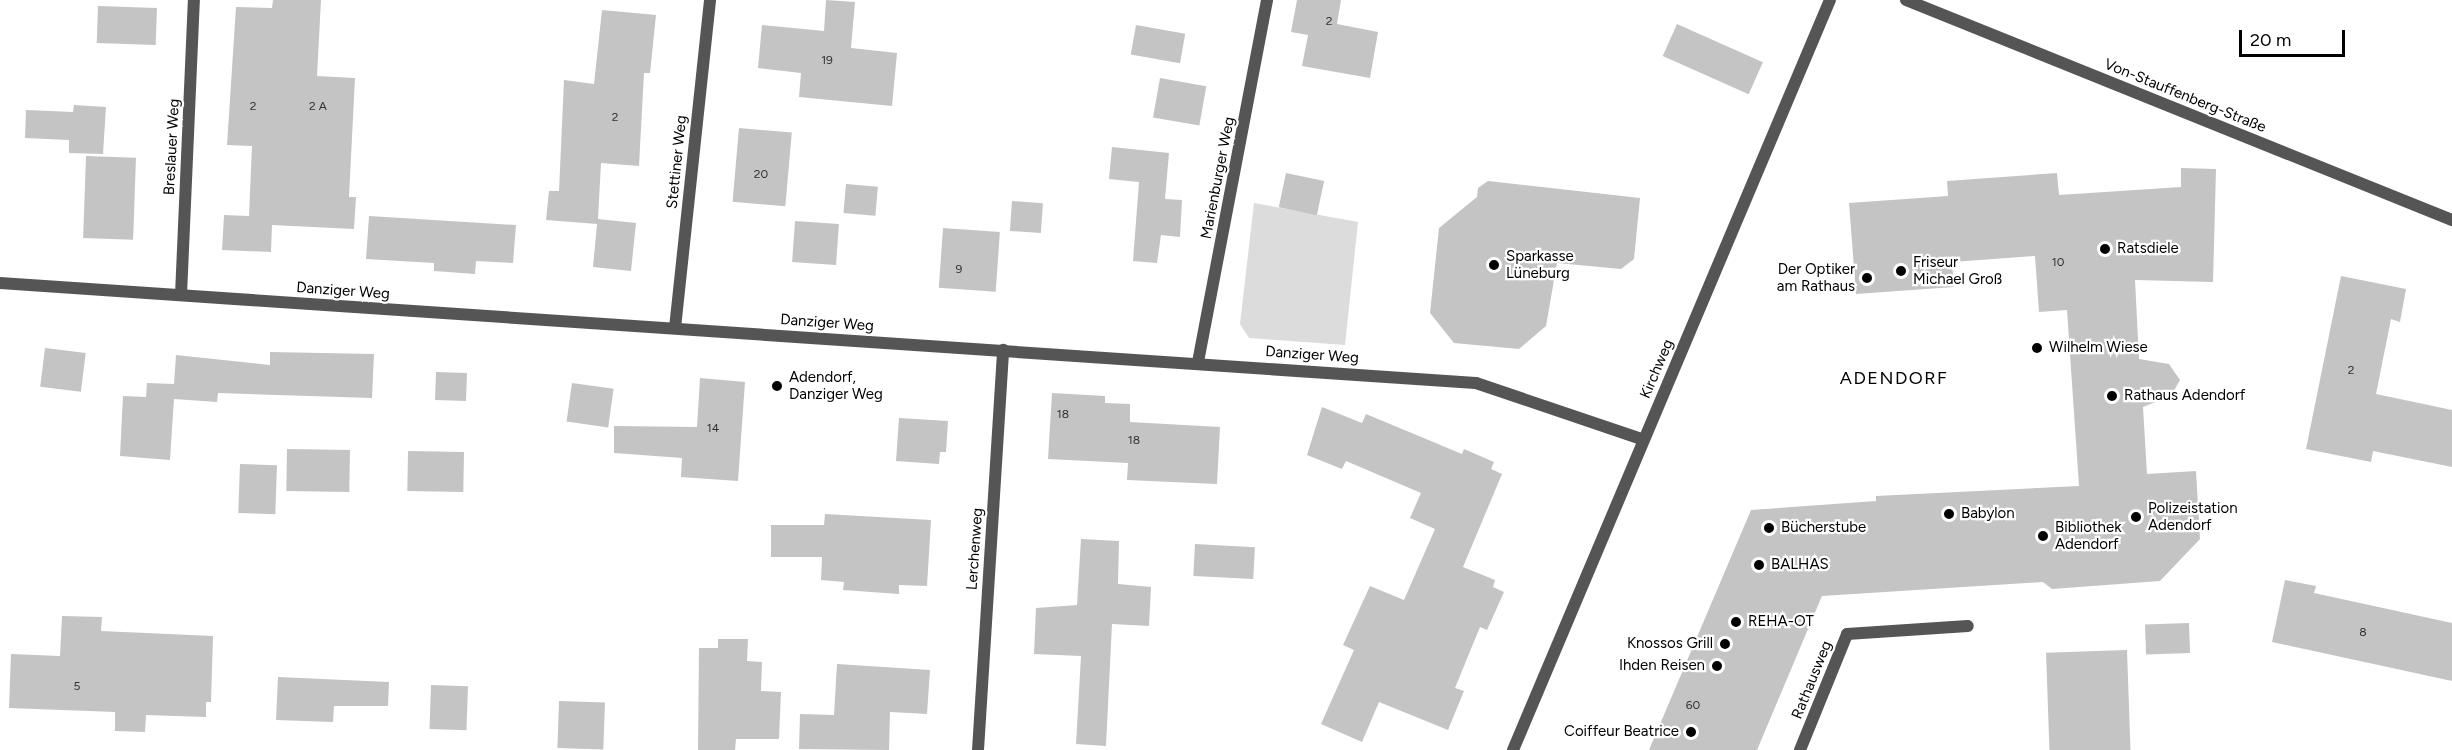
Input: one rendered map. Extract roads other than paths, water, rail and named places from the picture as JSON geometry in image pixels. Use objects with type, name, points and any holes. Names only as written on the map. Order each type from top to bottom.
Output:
[{"type":"street","name":"Breslauer Weg","points":[[181,295],[194,0]]},
{"type":"street","name":"Stettiner Weg","points":[[675,328],[710,0]]},
{"type":"street","name":"Marienburger Weg","points":[[1198,362],[1267,0]]},
{"type":"street","name":"Kirchweg","points":[[1513,750],[1830,0]]},
{"type":"street","name":"Von-Stauffenberg-Straße","points":[[1906,0],[2452,220]]},
{"type":"street","name":"Danziger Weg","points":[[0,283],[1198,362],[1476,383],[1644,440]]},
{"type":"street","name":"Lerchenweg","points":[[978,750],[1003,350]]},
{"type":"street","name":"Rathausweg","points":[[1800,750],[1847,633],[1968,626]]},
{"type":"place","name":"Ratsdiele","points":[[2105,249]]},
{"type":"place","name":"Sparkasse Lüneburg","points":[[1494,265]]},
{"type":"place","name":"Friseur Michael Groß","points":[[1901,271]]},
{"type":"place","name":"Der Optiker am Rathaus","points":[[1867,278]]},
{"type":"place","name":"Wilhelm Wiese","points":[[2037,348]]},
{"type":"place","name":"Adendorf, Danziger Weg","points":[[777,386]]},
{"type":"place","name":"Rathaus Adendorf","points":[[2112,396]]},
{"type":"place","name":"Babylon","points":[[1949,514]]},
{"type":"place","name":"Polizeistation Adendorf","points":[[2136,517]]},
{"type":"place","name":"Bücherstube","points":[[1769,528]]},
{"type":"place","name":"Bibliothek Adendorf","points":[[2043,536]]},
{"type":"place","name":"BALHAS","points":[[1759,565]]},
{"type":"place","name":"REHA-OT","points":[[1736,622]]},
{"type":"place","name":"Knossos Grill","points":[[1725,644]]},
{"type":"place","name":"Ihden Reisen","points":[[1717,666]]},
{"type":"place","name":"Coiffeur Beatrice","points":[[1691,732]]},
{"type":"district","name":"ADENDORF","points":[[1894,378]]}]
